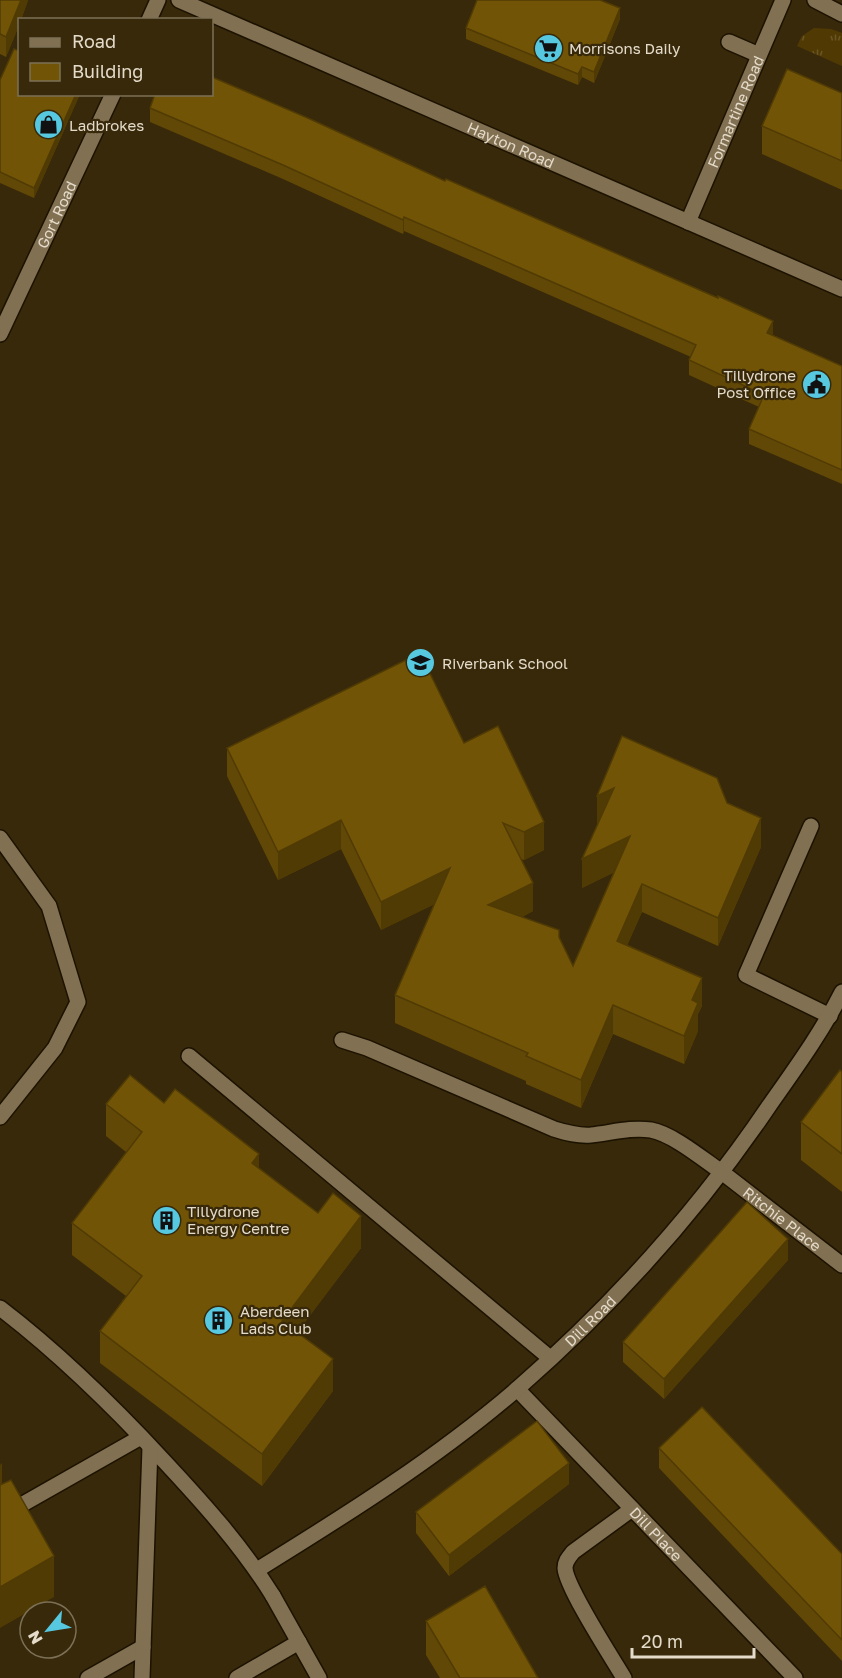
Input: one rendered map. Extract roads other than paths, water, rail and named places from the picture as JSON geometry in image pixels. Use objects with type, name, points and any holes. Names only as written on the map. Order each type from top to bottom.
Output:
[{"type":"street","points":[[150,18],[158,0]]},
{"type":"street","name":"Hayton Road","points":[[179,0],[842,289]]},
{"type":"street","name":"Formartine Road","points":[[688,222],[783,0]]},
{"type":"street","points":[[815,0],[842,14]]},
{"type":"street","points":[[729,42],[759,56]]},
{"type":"street","name":"Gort Road","points":[[0,334],[112,96]]},
{"type":"street","points":[[811,826],[746,975],[830,1016]]},
{"type":"street","points":[[0,838],[49,906],[78,1002],[55,1047],[0,1117]]},
{"type":"street","name":"Dill Road","points":[[257,1570],[376,1494],[517,1389],[629,1281],[723,1173],[830,1016],[842,992]]},
{"type":"street","name":"Ritchie Place","points":[[342,1040],[554,1129],[572,1134],[590,1135],[621,1130],[654,1131],[675,1141],[723,1173],[842,1265]]},
{"type":"street","points":[[189,1056],[550,1358]]},
{"type":"street","points":[[0,1308],[77,1374],[146,1442],[208,1509],[257,1570],[320,1678]]},
{"type":"street","name":"Dill Place","points":[[517,1389],[795,1678]]},
{"type":"street","points":[[0,1517],[146,1442]]},
{"type":"street","points":[[142,1678],[146,1442]]},
{"type":"street","points":[[624,1678],[571,1586],[565,1566],[567,1558],[573,1552],[632,1509]]},
{"type":"street","points":[[237,1678],[299,1642]]},
{"type":"street","points":[[88,1678],[143,1647]]},
{"type":"place","name":"Morrisons Daily","points":[[548,48]]},
{"type":"place","name":"Ladbrokes","points":[[48,125]]},
{"type":"place","name":"Tillydrone Post Office","points":[[817,384]]},
{"type":"place","name":"Riverbank School","points":[[421,663]]},
{"type":"place","name":"Tillydrone Energy Centre","points":[[166,1220]]},
{"type":"place","name":"Aberdeen Lads Club","points":[[219,1320]]}]
